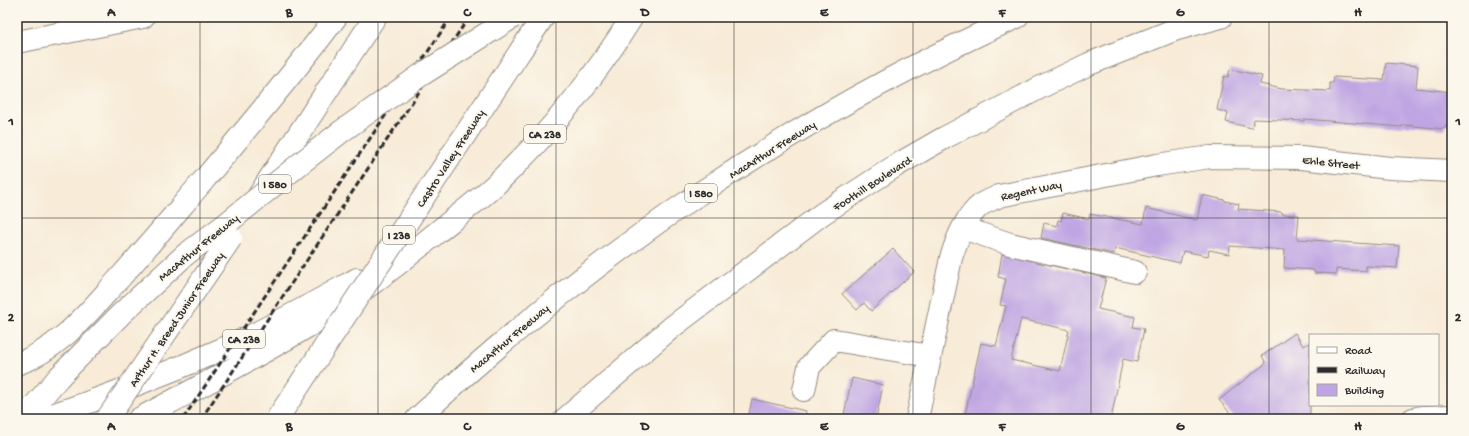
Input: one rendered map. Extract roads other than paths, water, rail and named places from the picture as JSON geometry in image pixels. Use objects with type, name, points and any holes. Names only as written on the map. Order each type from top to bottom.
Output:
[{"type":"main road","points":[[17,42],[143,17]]},
{"type":"main road","points":[[17,364],[49,348],[63,338],[90,312],[168,223],[309,53],[336,17]]},
{"type":"main road","name":"Arthur H. Breed Junior Freeway","points":[[108,419],[231,238],[375,17]]},
{"type":"main road","name":"MacArthur Freeway","points":[[23,419],[59,377],[121,314],[185,255],[342,131],[428,70],[513,17]]},
{"type":"main road","name":"Castro Valley Freeway","points":[[277,419],[543,17]]},
{"type":"main road","name":"CA 238","points":[[40,419],[139,384],[228,346],[266,328],[318,300],[437,233],[494,185],[548,131],[594,74],[632,17]]},
{"type":"main road","name":"MacArthur Freeway","points":[[417,419],[452,386],[525,323],[601,264],[686,203],[782,141],[855,99],[943,53],[1017,17]]},
{"type":"main road","name":"Foothill Boulevard","points":[[565,419],[672,327],[822,214],[897,165],[944,138],[1043,86],[1089,64],[1174,30],[1221,17]]},
{"type":"main road","name":"Ehle Street","points":[[1210,157],[1301,158],[1390,168],[1452,171]]},
{"type":"main road","name":"Regent Way","points":[[917,419],[951,258],[958,237],[963,228],[982,204],[999,196],[1157,165],[1210,157]]},
{"type":"main road","points":[[963,228],[1010,244],[1135,272]]},
{"type":"main road","points":[[139,419],[223,375],[316,322],[368,287],[437,233]]},
{"type":"main road","points":[[804,390],[810,367],[834,340],[930,356]]},
{"type":"main road","points":[[17,408],[59,377]]},
{"type":"main road","points":[[1413,419],[1422,417],[1452,416]]},
{"type":"railway","points":[[183,419],[451,17]]},
{"type":"railway","points":[[201,419],[469,17]]}]
